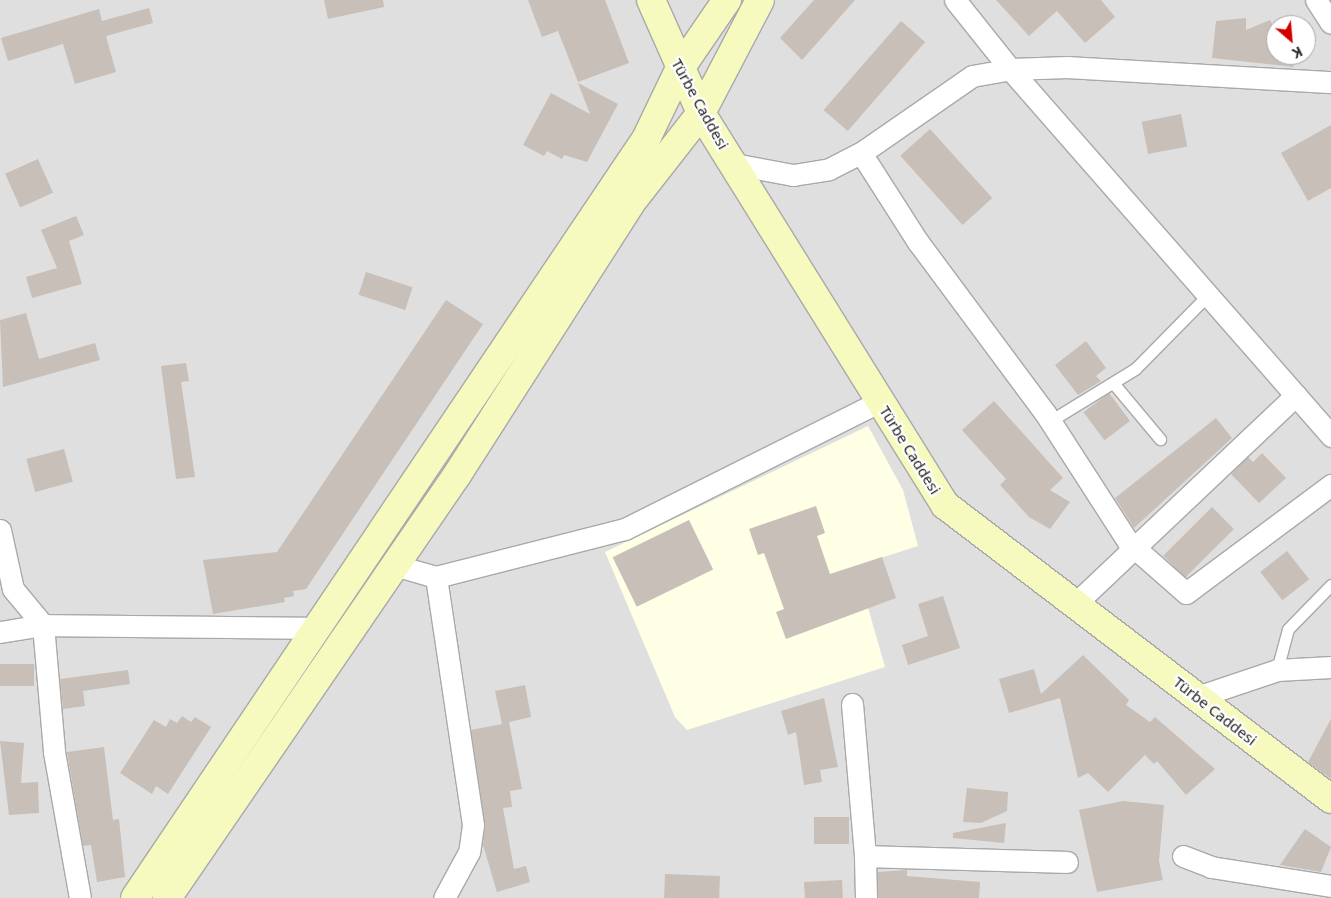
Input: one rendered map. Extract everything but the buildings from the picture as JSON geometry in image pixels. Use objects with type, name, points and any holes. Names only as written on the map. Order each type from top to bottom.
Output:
[{"type":"main road","name":"Türbe Caddesi","points":[[651,0],[679,70],[701,113],[879,402],[945,505],[1331,799]]},
{"type":"main road","points":[[135,898],[646,139],[679,70],[727,0]]},
{"type":"main road","points":[[167,898],[394,565],[630,204],[701,113],[760,0]]},
{"type":"street","points":[[955,0],[1010,69],[1331,436]]},
{"type":"street","points":[[1316,0],[1331,22]]},
{"type":"street","points":[[734,164],[794,175],[829,169],[861,153],[972,76],[1010,69],[1086,68],[1331,82]]},
{"type":"street","points":[[861,153],[918,242],[1050,421],[1136,549],[1186,593],[1331,486]]},
{"type":"street","points":[[1075,604],[1136,549],[1296,395]]},
{"type":"street","points":[[394,565],[436,577],[625,529],[879,402]]},
{"type":"street","points":[[0,530],[13,589],[43,626],[54,752],[80,898]]},
{"type":"street","points":[[436,577],[473,825],[469,852],[444,898]]},
{"type":"street","points":[[0,632],[43,626],[316,628]]},
{"type":"street","points":[[1198,697],[1277,670],[1331,667]]},
{"type":"street","points":[[852,704],[865,856],[866,898]]},
{"type":"street","points":[[865,856],[1067,862]]},
{"type":"street","points":[[1183,856],[1212,866],[1331,886]]},
{"type":"lane","points":[[1050,421],[1114,384],[1135,369],[1208,295]]},
{"type":"lane","points":[[1114,384],[1160,439]]},
{"type":"lane","points":[[1277,670],[1288,629],[1331,585]]},
{"type":"shaded area","points":[[0,0],[1331,0],[1331,898],[0,898]]},
{"type":"shaded area","points":[[868,426],[903,490],[918,546],[856,566],[885,667],[687,730],[675,717],[605,552]]}]
